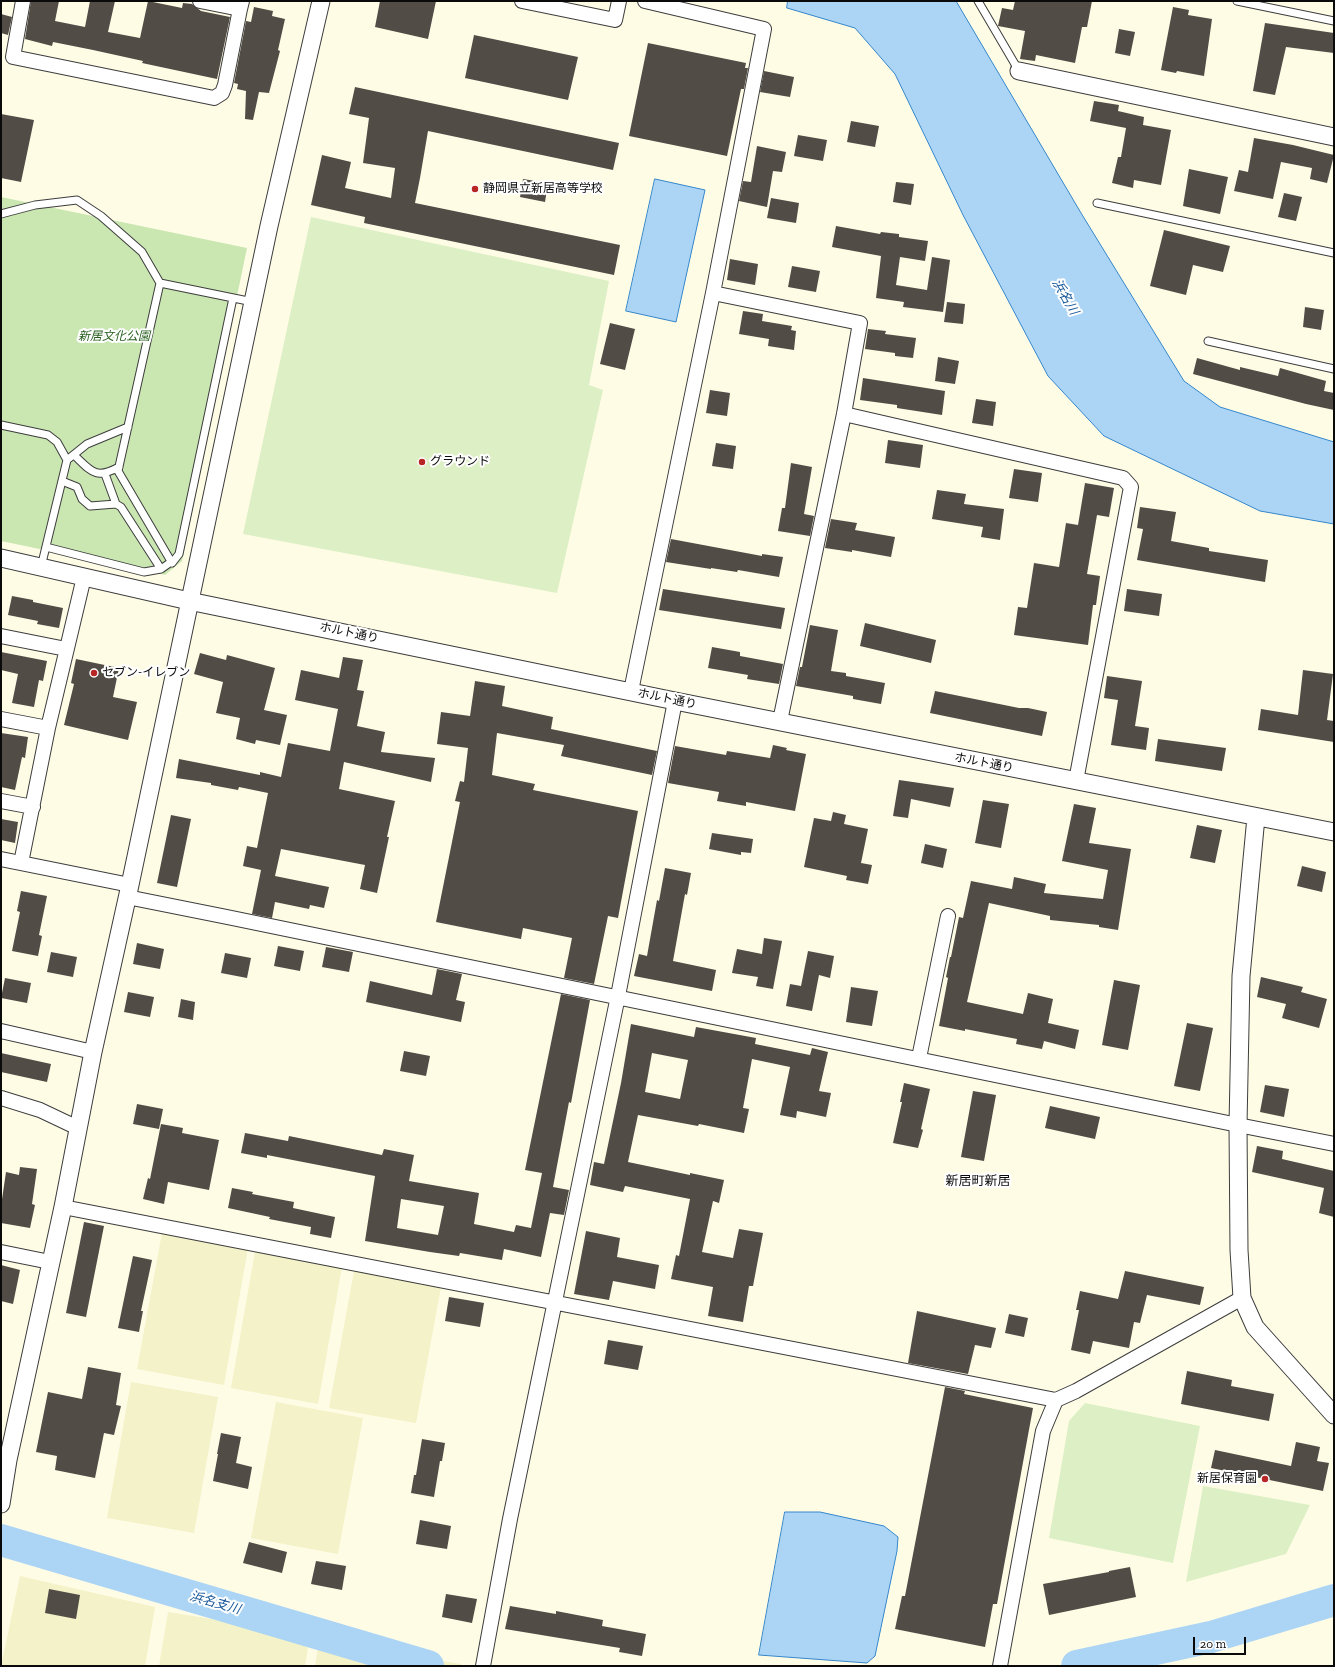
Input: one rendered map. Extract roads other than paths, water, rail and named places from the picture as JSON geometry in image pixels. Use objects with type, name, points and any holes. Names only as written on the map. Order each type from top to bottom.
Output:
[{"type":"street","points":[[23,1],[7,56],[214,98],[222,93],[225,85],[241,5],[200,1]]},
{"type":"street","points":[[1,1504],[8,1460],[189,601],[253,302],[321,1]]},
{"type":"street","points":[[522,1],[615,20],[619,1]]},
{"type":"street","points":[[632,691],[713,293],[764,29],[645,1]]},
{"type":"street","points":[[1020,71],[1334,137]]},
{"type":"street","points":[[713,293],[860,323],[844,414],[780,721]]},
{"type":"street","points":[[844,414],[1123,478],[1132,487],[1076,781]]},
{"type":"street","name":"ホルト通り","points":[[1,558],[189,601],[675,701],[1334,832]]},
{"type":"street","points":[[21,863],[48,728],[84,577]]},
{"type":"street","points":[[1,636],[66,649]]},
{"type":"street","points":[[483,1666],[510,1519],[618,996],[675,701]]},
{"type":"street","points":[[1,718],[48,728]]},
{"type":"street","points":[[1,801],[33,807]]},
{"type":"street","points":[[1256,817],[1241,976],[1238,1125],[1239,1250],[1242,1298],[1255,1327],[1334,1415]]},
{"type":"street","points":[[1,859],[128,891],[618,996],[1334,1144]]},
{"type":"street","points":[[919,1058],[948,916]]},
{"type":"street","points":[[1,1031],[93,1052]]},
{"type":"street","points":[[1,1098],[40,1110],[78,1128]]},
{"type":"street","points":[[62,1207],[1056,1400],[1076,1391],[1242,1298]]},
{"type":"street","points":[[1,1252],[50,1262]]},
{"type":"street","points":[[1000,1664],[1043,1431],[1056,1400]]},
{"type":"lane","points":[[978,1],[1020,71]]},
{"type":"lane","points":[[1237,1],[1334,21]]},
{"type":"lane","points":[[1,214],[35,204],[77,200],[101,216],[142,252],[160,283],[118,471],[171,562]]},
{"type":"lane","points":[[1097,202],[1334,253]]},
{"type":"lane","points":[[160,283],[253,302]]},
{"type":"lane","points":[[46,547],[144,572],[161,569],[171,562],[172,563],[179,554],[233,298]]},
{"type":"lane","points":[[1208,341],[1334,369]]},
{"type":"lane","points":[[1,425],[48,436],[57,442],[67,460]]},
{"type":"lane","points":[[41,567],[67,460],[87,444],[128,427]]},
{"type":"lane","points":[[74,455],[90,471],[105,474],[119,467]]},
{"type":"lane","points":[[105,474],[116,504],[120,507],[161,569]]},
{"type":"lane","points":[[62,481],[76,486],[82,499],[90,506],[116,504]]},
{"type":"water","name":"浜名川","points":[[788,1],[956,1],[1081,213],[1184,381],[1220,407],[1334,442],[1334,524],[1260,511],[1104,436],[1048,376],[963,215],[895,74],[855,28],[787,8]]},
{"type":"water","points":[[655,179],[705,190],[676,322],[626,311]]},
{"type":"water","points":[[785,1512],[820,1512],[884,1526],[898,1537],[897,1551],[875,1656],[867,1663],[759,1655]]},
{"type":"waterway","name":"浜名支川","points":[[1,1540],[428,1666]]},
{"type":"waterway","name":"浜名支川","points":[[1077,1666],[1211,1637],[1334,1600]]},
{"type":"place","name":"静岡県立新居高等学校","points":[[475,189]]},
{"type":"place","name":"グラウンド","points":[[422,462]]},
{"type":"place","name":"セブン-イレブン","points":[[94,673]]},
{"type":"place","name":"新居保育園","points":[[1265,1479]]},
{"type":"district","name":"新居町新居","points":[[978,1181]]},
{"type":"park label","name":"新居文化公園","points":[[114,337]]}]
